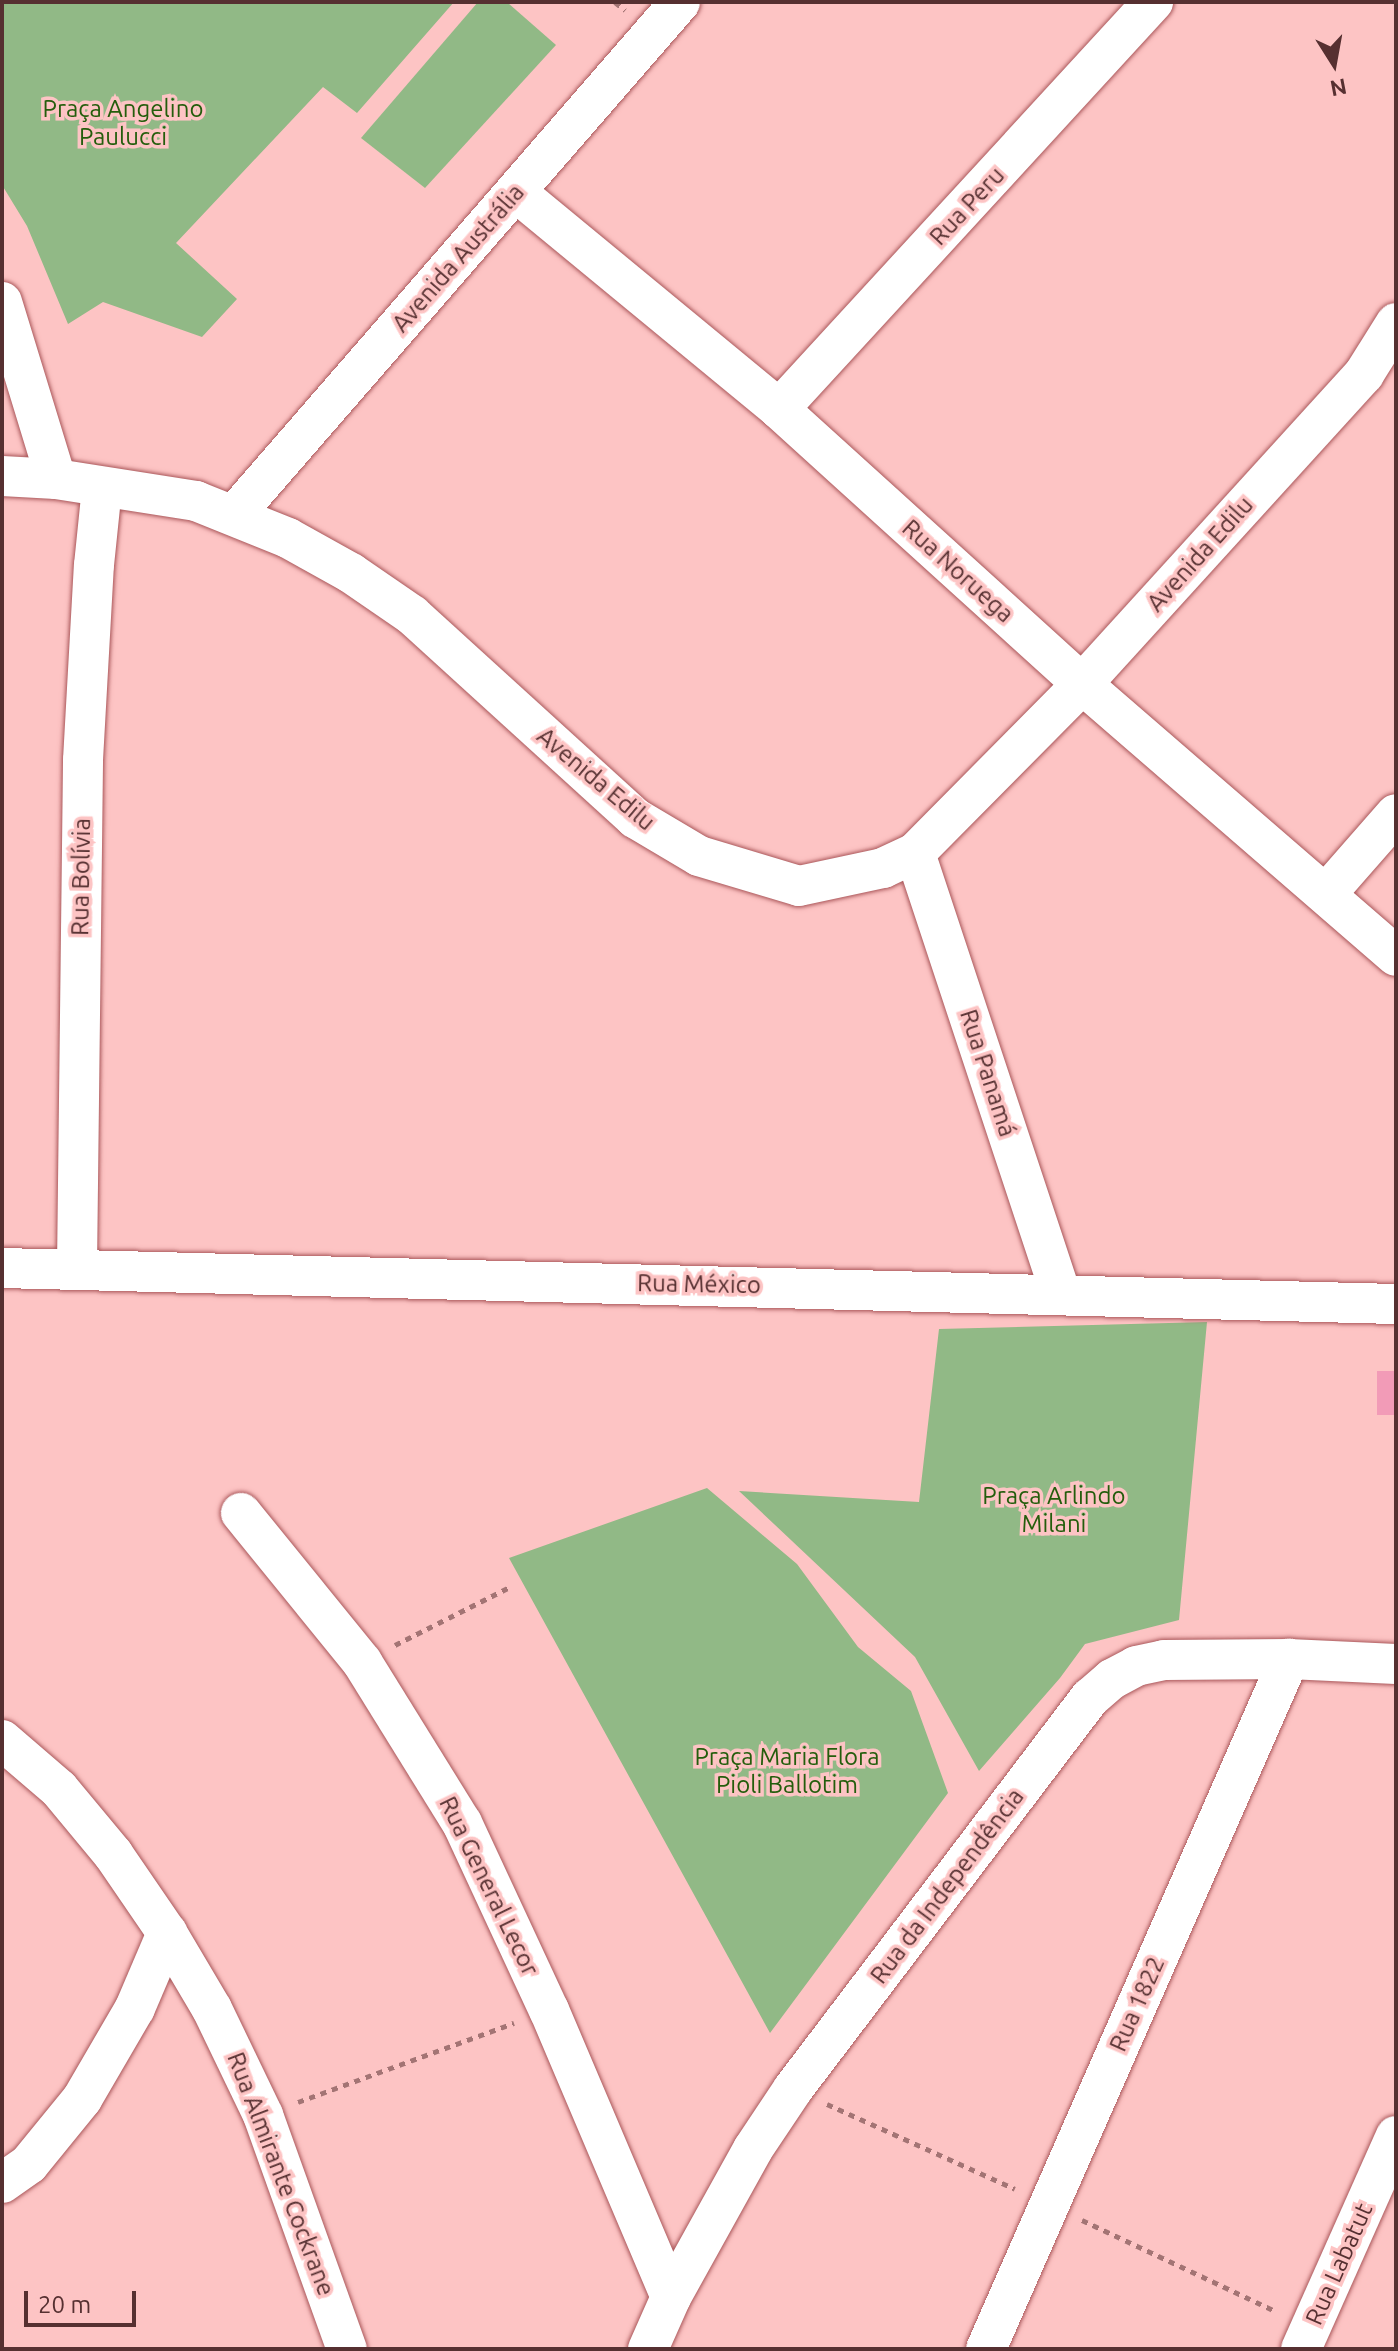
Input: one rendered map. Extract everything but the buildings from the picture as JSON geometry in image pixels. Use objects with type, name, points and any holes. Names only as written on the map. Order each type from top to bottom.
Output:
[{"type":"street","name":"Avenida Austrália","points":[[235,514],[680,2]]},
{"type":"street","name":"Rua Peru","points":[[779,409],[1153,2]]},
{"type":"street","name":"Rua Noruega","points":[[516,192],[779,409],[1082,684],[1396,956]]},
{"type":"street","points":[[2,302],[56,479]]},
{"type":"street","name":"Avenida Edilu","points":[[2,476],[56,479],[196,501],[235,514],[351,573],[412,615],[635,818],[699,856],[799,886],[883,868],[915,853],[1082,684],[1364,374],[1396,323]]},
{"type":"street","name":"Rua Bolívia","points":[[77,1268],[83,760],[94,565],[102,487]]},
{"type":"street","points":[[1326,894],[1396,814]]},
{"type":"street","name":"Rua Panamá","points":[[915,853],[1061,1294]]},
{"type":"street","name":"Rua México","points":[[2,1268],[1061,1294],[1278,1304],[1396,1304]]},
{"type":"street","name":"Rua General Lecor","points":[[241,1513],[362,1662],[462,1823],[549,2010],[671,2297]]},
{"type":"street","name":"Rua da Independência","points":[[648,2349],[671,2297],[753,2149],[793,2089],[1090,1698],[1112,1679],[1136,1666],[1164,1660],[1289,1659],[1396,1664]]},
{"type":"street","name":"Rua 1822","points":[[986,2349],[1289,1659]]},
{"type":"street","name":"Rua Almirante Cockrane","points":[[2,1740],[59,1789],[113,1854],[167,1933],[236,2053],[263,2115],[347,2349]]},
{"type":"street","points":[[2,2183],[29,2164],[82,2099],[135,2008],[167,1933]]},
{"type":"street","name":"Rua Labatut","points":[[1301,2349],[1396,2136]]},
{"type":"path","points":[[362,1662],[512,1586]]},
{"type":"path","points":[[263,2115],[549,2010]]},
{"type":"green space","name":"Praça Angelino Paulucci","points":[[2,2],[454,2],[357,113],[323,87],[176,243],[237,299],[202,337],[103,302],[68,324],[27,226],[2,185]]},
{"type":"green space","points":[[478,2],[507,2],[556,45],[425,188],[361,138]]},
{"type":"green space","name":"Praça Arlindo Milani","points":[[1207,1322],[1179,1620],[1085,1644],[1060,1678],[979,1771],[915,1657],[739,1491],[919,1502],[939,1329]]},
{"type":"green space","name":"Praça Maria Flora Pioli Ballotim","points":[[707,1488],[797,1564],[858,1647],[911,1691],[948,1793],[770,2033],[509,1558]]}]
